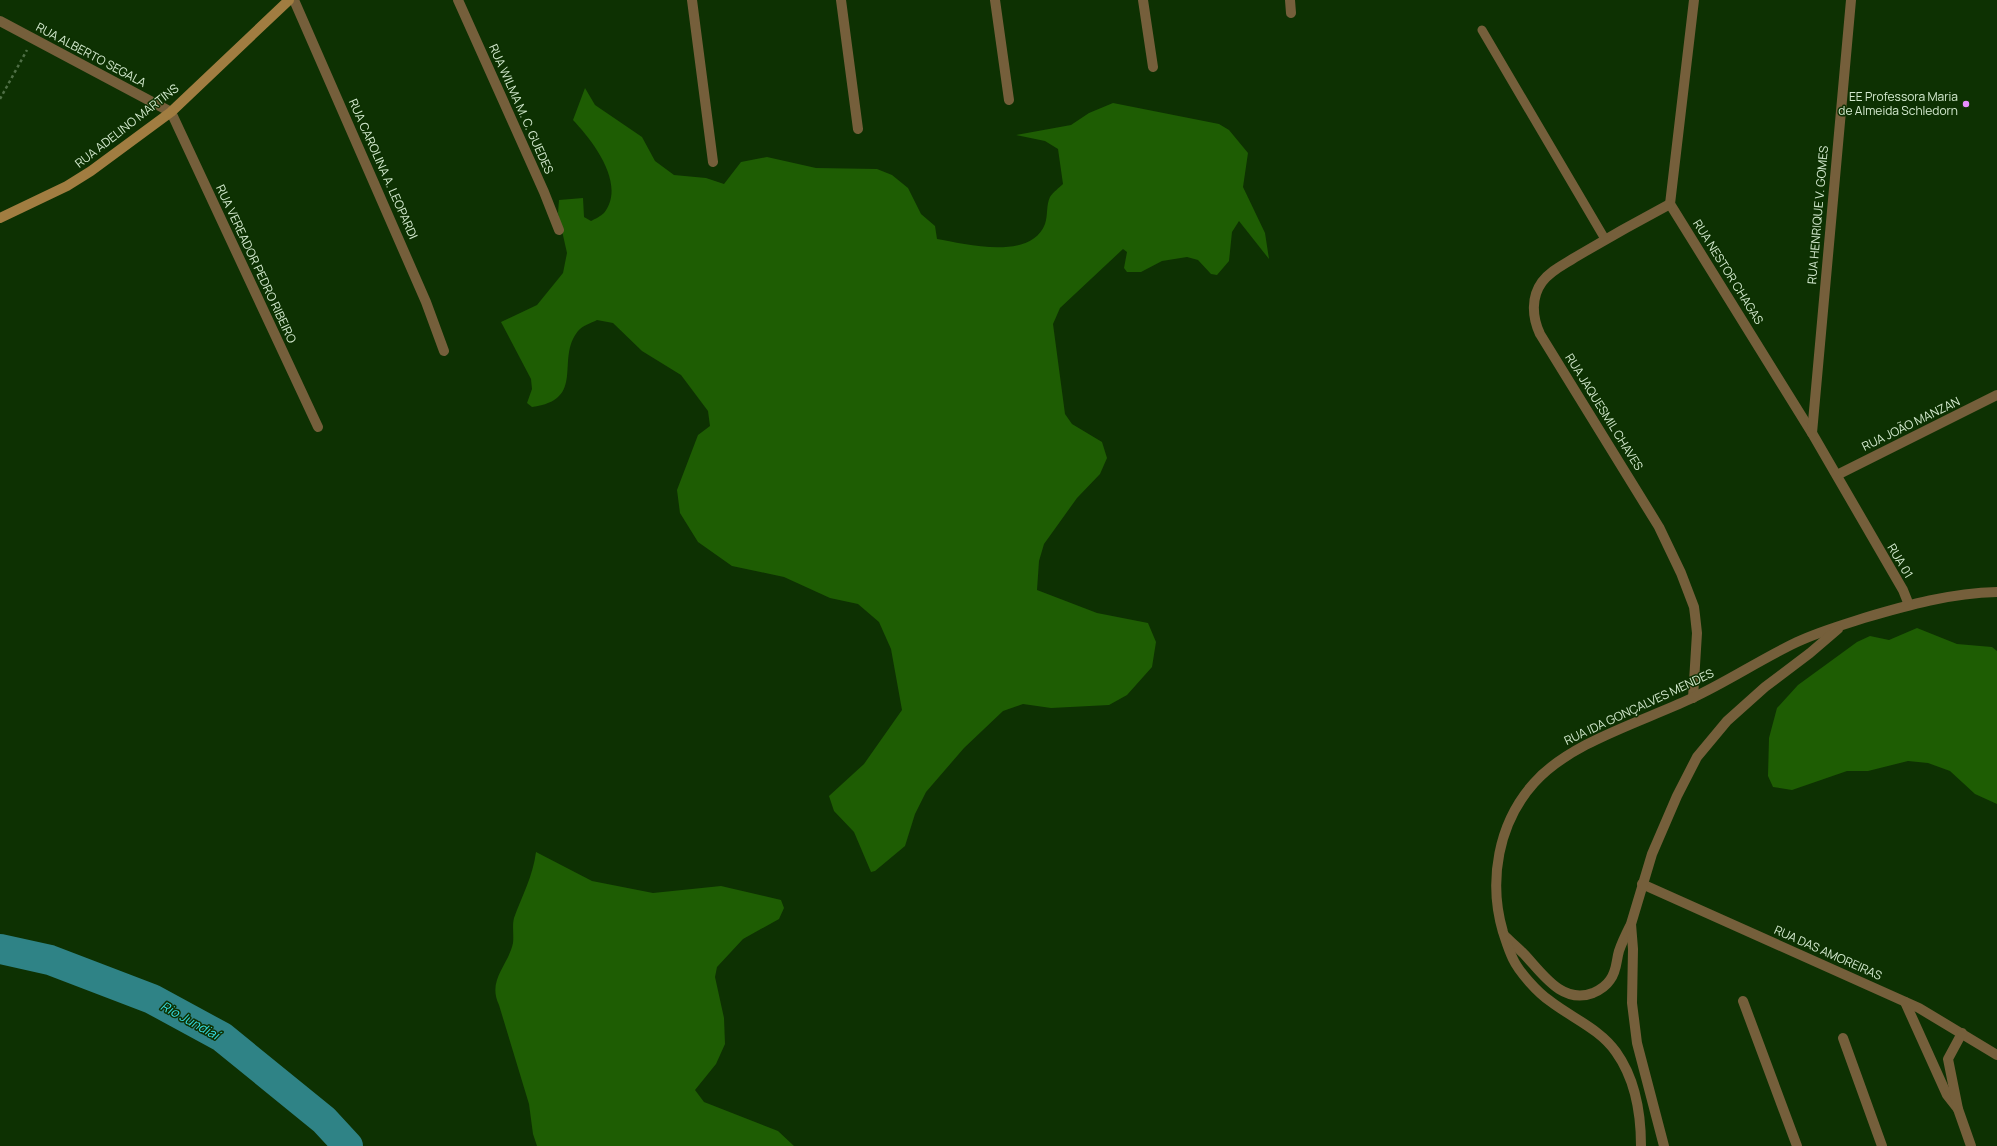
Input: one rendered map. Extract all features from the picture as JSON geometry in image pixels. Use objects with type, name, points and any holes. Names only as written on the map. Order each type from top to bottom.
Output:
[{"type":"street","name":"RUA ADELINO MARTINS","points":[[0,218],[67,186],[92,171],[171,112],[290,0]]},
{"type":"street","name":"RUA CAROLINA A. LEOPARDI","points":[[294,0],[426,302],[444,351]]},
{"type":"street","name":"RUA WILMA M. C. GUEDES","points":[[458,0],[544,192],[559,230]]},
{"type":"street","points":[[692,0],[713,162]]},
{"type":"street","points":[[841,0],[858,129]]},
{"type":"street","points":[[995,0],[1009,100]]},
{"type":"street","points":[[1143,0],[1153,67]]},
{"type":"street","points":[[1290,0],[1291,13]]},
{"type":"street","points":[[1670,204],[1694,0]]},
{"type":"street","name":"RUA HENRIQUE V. GOMES","points":[[1812,433],[1851,0]]},
{"type":"street","name":"RUA ALBERTO SEGALA","points":[[0,21],[171,112]]},
{"type":"street","name":"RUA VEREADOR PEDRO RIBEIRO","points":[[171,112],[318,427]]},
{"type":"street","name":"RUA JAQUESMIL CHAVES","points":[[1670,204],[1605,239],[1549,274],[1542,281],[1534,300],[1534,317],[1540,334],[1659,526],[1681,573],[1694,607],[1695,615],[1696,633],[1693,698]]},
{"type":"street","name":"RUA NESTOR CHAGAS","points":[[1670,204],[1812,433],[1868,532]]},
{"type":"street","name":"RUA JOÃO MANZAN","points":[[1837,475],[1997,396]]},
{"type":"street","name":"RUA 01","points":[[1868,532],[1903,590],[1909,605]]},
{"type":"street","name":"RUA IDA GONÇALVES MENDES","points":[[1642,1146],[1636,1094],[1630,1077],[1615,1050],[1586,1024],[1550,1001],[1538,990],[1513,961],[1504,936],[1497,906],[1496,887],[1500,849],[1512,815],[1532,784],[1559,760],[1579,749],[1693,698],[1798,641],[1842,625],[1909,605],[1962,595],[1997,592]]},
{"type":"street","name":"RUA IDA GONÇALVES MENDES","points":[[1504,936],[1559,989],[1570,994],[1588,995],[1600,990],[1610,980],[1616,968],[1618,952],[1631,924],[1642,884],[1664,825],[1697,757],[1727,721],[1765,687],[1810,653],[1842,625]]},
{"type":"street","name":"RUA DAS AMOREIRAS","points":[[1642,884],[1905,1002],[1962,1033],[1997,1055]]},
{"type":"street","name":"RUA IDA GONÇALVES MENDES","points":[[1631,924],[1633,949],[1632,1003],[1637,1043],[1664,1146]]},
{"type":"street","points":[[1743,1001],[1797,1146]]},
{"type":"street","points":[[1905,1002],[1947,1095],[1958,1109]]},
{"type":"street","points":[[1962,1033],[1948,1059],[1958,1109],[1971,1146]]},
{"type":"street","points":[[1843,1038],[1882,1146]]},
{"type":"lane","points":[[1482,30],[1605,239]]},
{"type":"path","points":[[0,99],[33,39]]},
{"type":"green space","points":[[585,88],[595,105],[642,137],[655,161],[674,175],[706,178],[724,184],[741,162],[767,157],[816,168],[877,169],[892,175],[908,188],[921,214],[935,226],[937,239],[980,246],[1012,246],[1026,243],[1037,235],[1045,224],[1050,197],[1063,184],[1058,149],[1045,141],[1016,135],[1071,125],[1089,113],[1113,103],[1219,124],[1229,130],[1248,153],[1243,187],[1265,233],[1269,259],[1239,221],[1232,232],[1229,261],[1217,275],[1211,274],[1198,260],[1187,257],[1162,261],[1141,272],[1127,272],[1124,268],[1127,252],[1123,249],[1060,308],[1053,324],[1065,414],[1072,424],[1102,442],[1107,458],[1100,474],[1077,498],[1044,544],[1039,561],[1037,590],[1097,613],[1148,623],[1156,642],[1152,667],[1127,695],[1109,705],[1051,708],[1023,704],[1003,711],[964,748],[926,792],[915,814],[905,846],[875,871],[871,872],[854,832],[834,811],[829,796],[864,764],[902,710],[891,649],[879,622],[858,604],[830,598],[784,577],[732,566],[698,542],[680,513],[677,490],[698,435],[710,426],[708,411],[681,375],[642,351],[613,323],[597,320],[580,329],[572,342],[565,387],[559,396],[549,403],[532,407],[527,403],[532,389],[531,379],[501,322],[537,305],[563,273],[567,253],[558,213],[559,200],[583,198],[584,217],[591,221],[604,213],[610,201],[612,189],[604,163],[589,139],[573,120]]},
{"type":"green space","points":[[1917,628],[1957,644],[1992,647],[1997,651],[1997,804],[1975,794],[1950,771],[1928,763],[1908,761],[1868,771],[1847,771],[1792,790],[1773,787],[1768,776],[1769,738],[1777,708],[1798,685],[1857,642],[1870,636],[1889,640]]},
{"type":"green space","points":[[536,852],[592,881],[653,893],[721,886],[781,900],[784,908],[779,919],[743,939],[717,967],[715,977],[724,1018],[725,1044],[716,1064],[695,1090],[704,1102],[778,1131],[794,1146],[537,1146],[533,1134],[529,1104],[496,996],[495,988],[513,943],[514,918],[530,878]]},
{"type":"waterway","name":"Rio Jundiaí","points":[[0,949],[50,960],[152,999],[222,1037],[324,1120],[348,1146]]},
{"type":"place","name":"EE Professora Maria de Almeida Schledorn","points":[[1966,104]]}]
